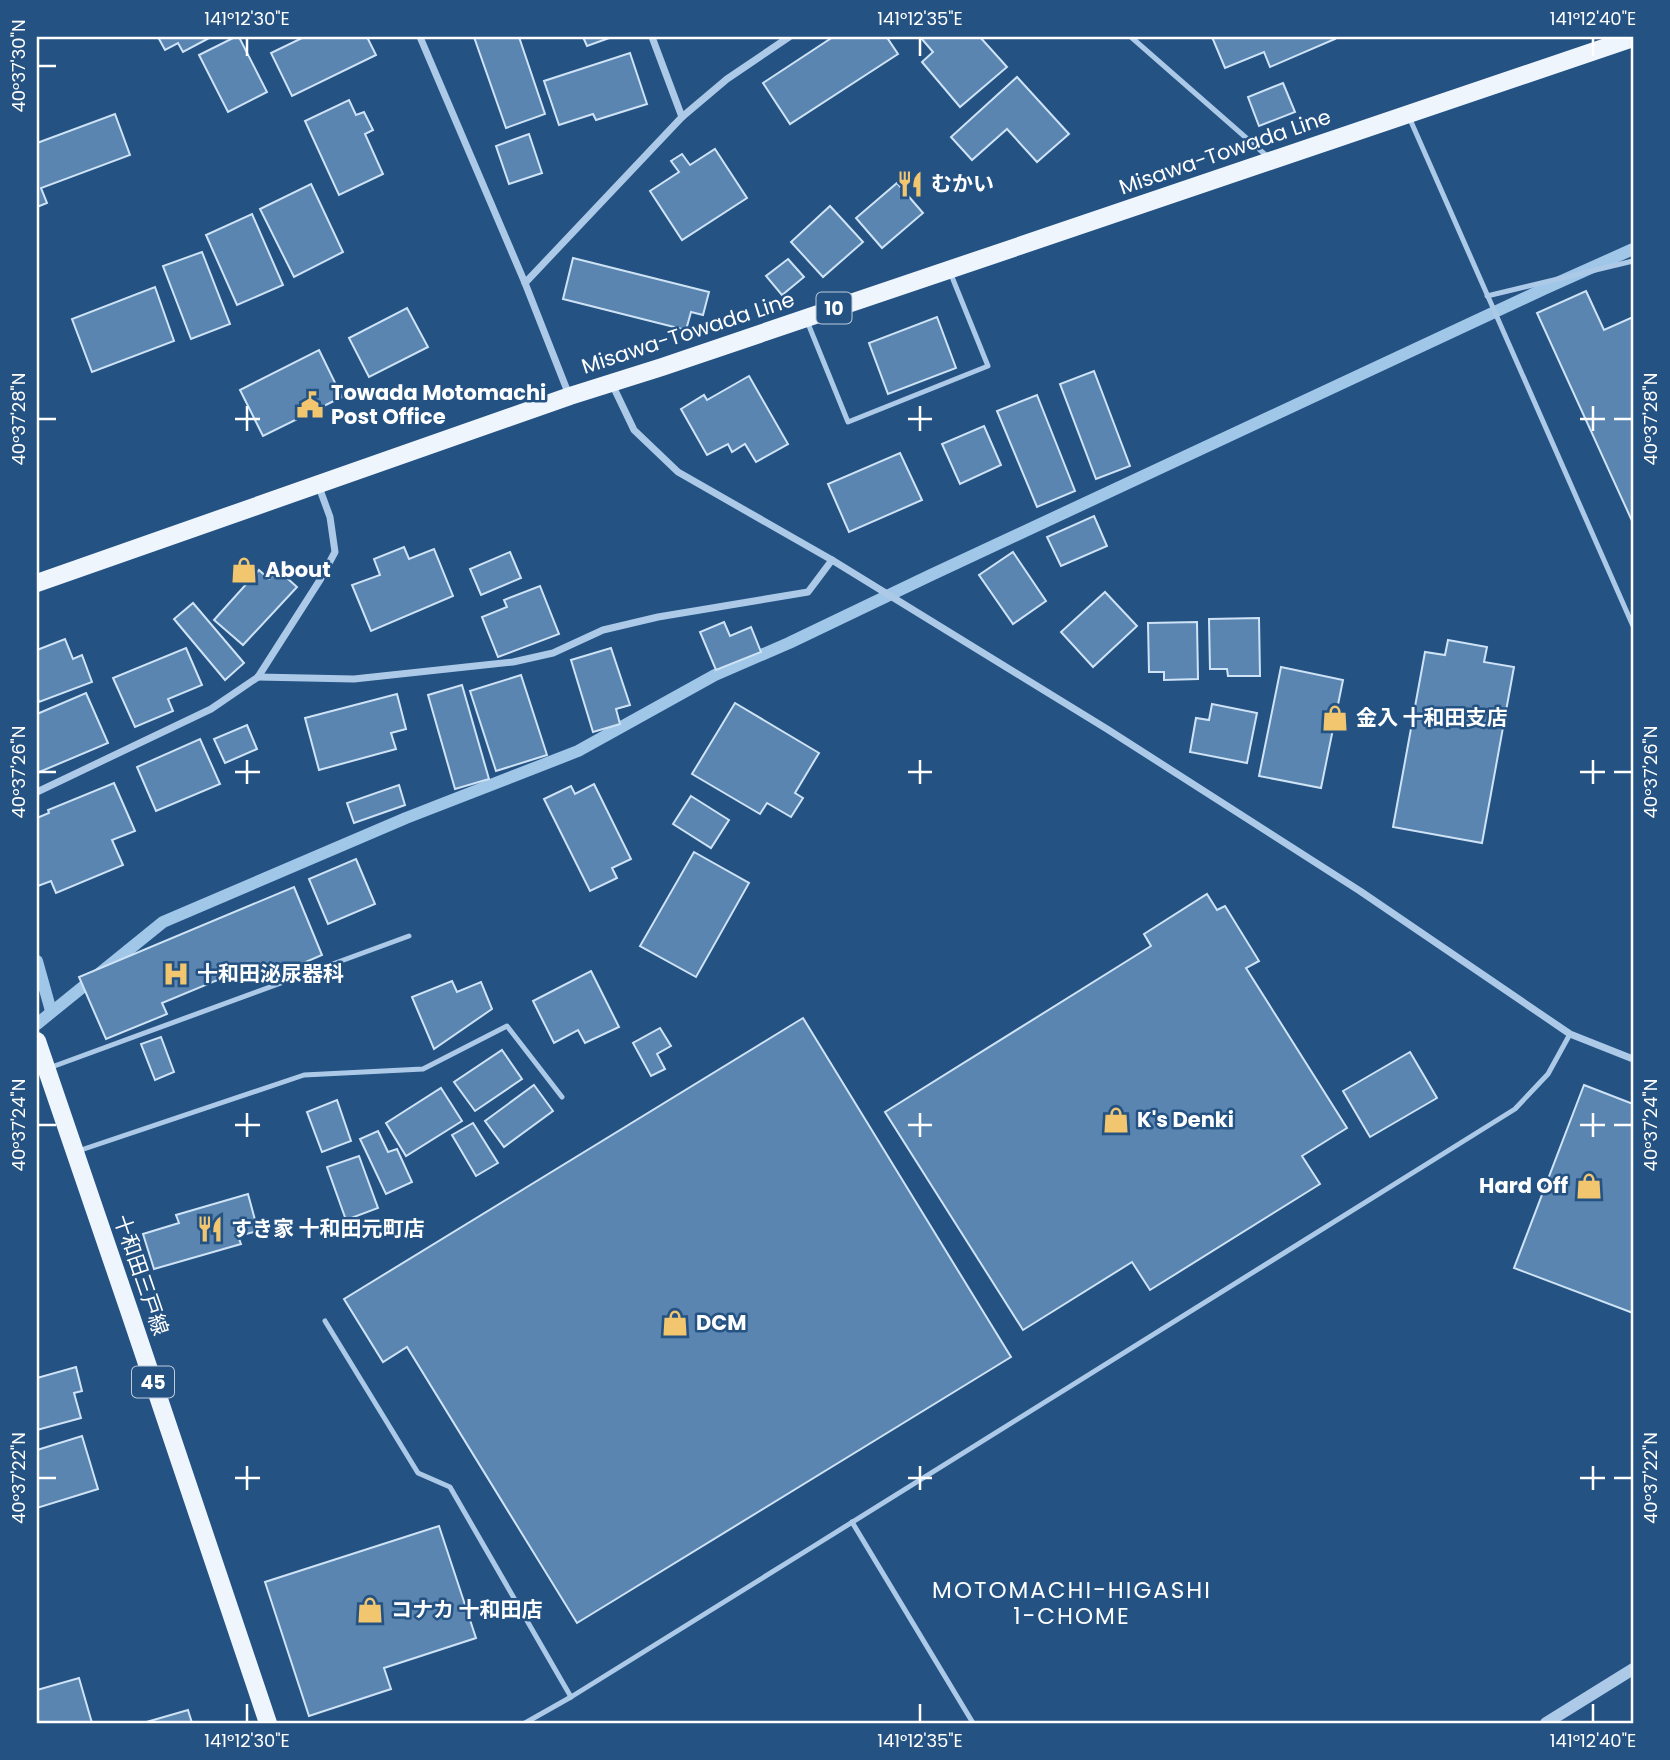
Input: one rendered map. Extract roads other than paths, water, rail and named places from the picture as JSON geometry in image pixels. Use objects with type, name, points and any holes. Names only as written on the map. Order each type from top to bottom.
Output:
[{"type":"main road","name":"Misawa-Towada Line","points":[[37,583],[570,396],[1633,38]]},
{"type":"main road","name":"十和田三戸線","points":[[37,1041],[268,1723]]},
{"type":"street","points":[[420,37],[570,396]]},
{"type":"street","points":[[652,37],[682,117]]},
{"type":"street","points":[[525,283],[682,117],[727,79],[789,37]]},
{"type":"street","points":[[611,383],[634,430],[678,472],[832,560],[1107,729],[1360,891],[1570,1034],[1633,1059]]},
{"type":"street","points":[[37,792],[211,709],[258,677],[335,552],[330,517],[318,484]]},
{"type":"street","points":[[258,677],[354,679],[513,662],[553,653],[614,627],[658,617],[808,593],[832,560]]},
{"type":"street","points":[[1546,1723],[1633,1669]]},
{"type":"lane","points":[[1131,37],[1272,160]]},
{"type":"lane","points":[[1408,114],[1633,626]]},
{"type":"lane","points":[[1487,296],[1633,261]]},
{"type":"lane","points":[[806,318],[848,422],[988,366],[949,270]]},
{"type":"lane","points":[[46,1069],[409,936]]},
{"type":"lane","points":[[75,1153],[304,1075],[423,1069],[507,1026],[562,1097]]},
{"type":"lane","points":[[525,1723],[571,1697],[1515,1109],[1548,1074],[1570,1034]]},
{"type":"lane","points":[[325,1321],[418,1473],[450,1488],[571,1697]]},
{"type":"lane","points":[[852,1522],[973,1723]]},
{"type":"waterway","points":[[37,1024],[163,922],[406,818],[578,751],[715,675],[789,643],[1633,249]]},
{"type":"waterway","points":[[37,961],[51,1011]]},
{"type":"place","name":"むかい","points":[[910,184]]},
{"type":"place","name":"Towada Motomachi Post Office","points":[[310,405]]},
{"type":"place","name":"About","points":[[244,570]]},
{"type":"place","name":"金入 十和田支店","points":[[1335,718]]},
{"type":"place","name":"十和田泌尿器科","points":[[176,974]]},
{"type":"place","name":"K's Denki","points":[[1116,1120]]},
{"type":"place","name":"Hard Off","points":[[1589,1186]]},
{"type":"place","name":"すき家 十和田元町店","points":[[210,1229]]},
{"type":"place","name":"DCM","points":[[675,1323]]},
{"type":"place","name":"コナカ 十和田店","points":[[370,1610]]},
{"type":"district","name":"MOTOMACHI-HIGASHI 1-CHOME","points":[[1072,1603]]}]
